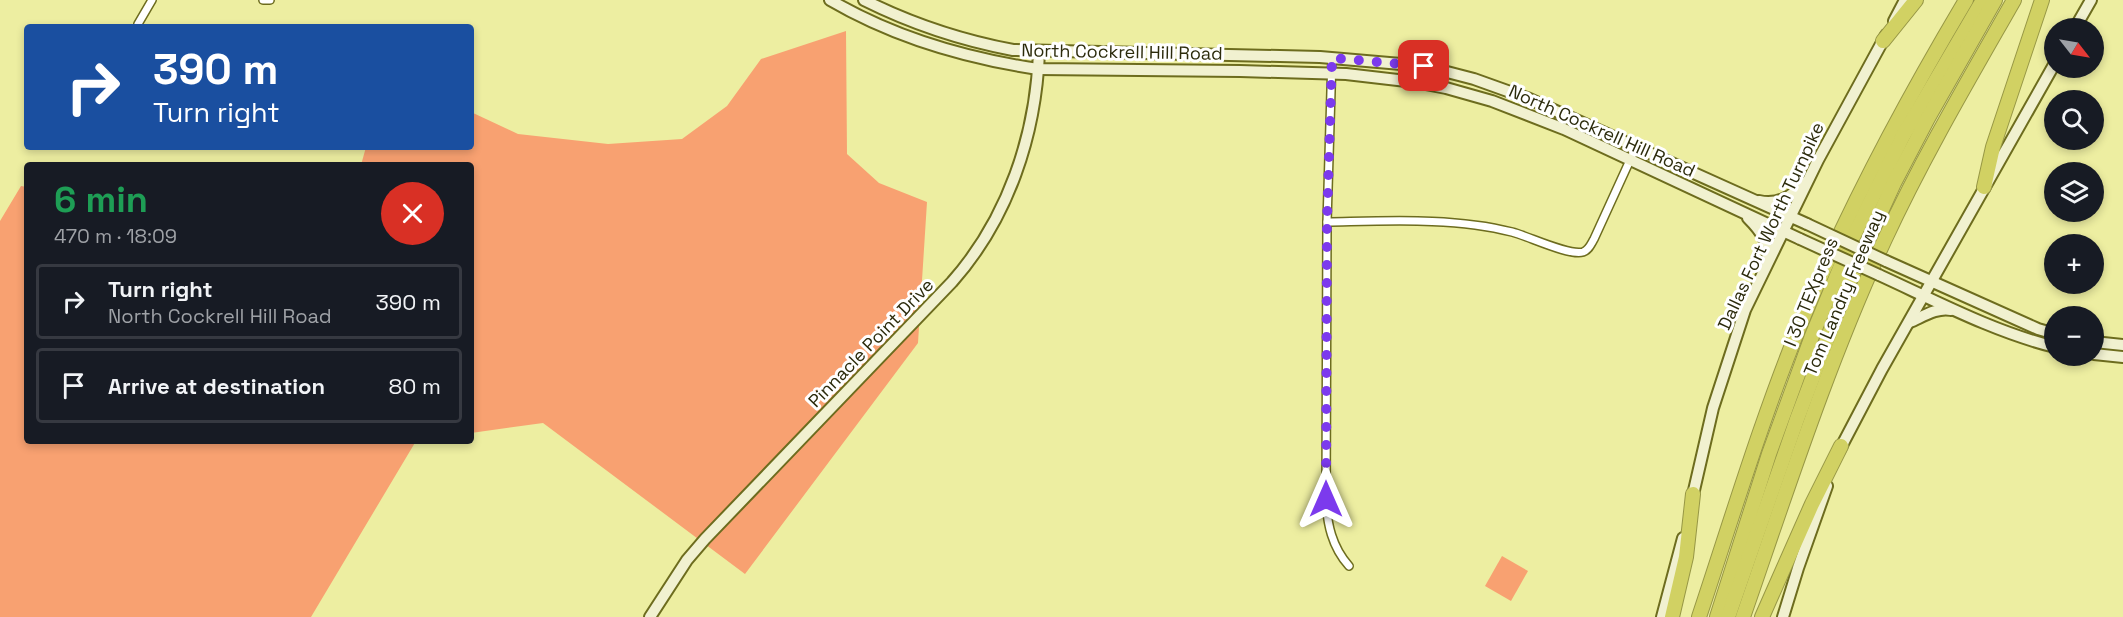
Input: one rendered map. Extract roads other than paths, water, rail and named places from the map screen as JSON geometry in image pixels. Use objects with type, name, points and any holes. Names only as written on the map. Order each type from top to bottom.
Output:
[{"type":"highway","points":[[1883,41],[1916,0]]},
{"type":"highway","name":"Tom Landry Freeway","points":[[1699,617],[1770,403],[1823,270],[1894,123],[1966,0]]},
{"type":"highway","name":"I 30 TEXpress","points":[[1717,617],[1769,454],[1812,336],[1852,239],[1903,136],[1983,0]]},
{"type":"highway","points":[[1728,617],[1805,398],[1848,284],[1894,183],[1995,0]]},
{"type":"highway","name":"Tom Landry Freeway","points":[[1743,617],[1822,390],[1863,288],[1885,238],[1935,140],[2014,0]]},
{"type":"highway","points":[[1984,187],[1993,147],[2042,0]]},
{"type":"highway","points":[[1762,617],[1812,504],[1841,446]]},
{"type":"highway","points":[[1672,617],[1686,556],[1693,494]]},
{"type":"main road","name":"North Cockrell Hill Road","points":[[830,0],[880,27],[916,41],[980,58],[1038,69],[1332,74],[1415,82],[1456,90],[1492,101],[1564,129],[1925,296],[2044,343]]},
{"type":"main road","name":"North Cockrell Hill Road","points":[[864,0],[943,34],[1013,50],[1332,58],[1424,66],[1497,87],[1542,105],[1886,261],[1933,280],[2029,326],[2044,330]]},
{"type":"main road","name":"Dallas Fort Worth Turnpike","points":[[1662,617],[1713,408],[1745,310],[1816,166],[1905,0]]},
{"type":"main road","points":[[2081,18],[2091,0]]},
{"type":"main road","name":"Pinnacle Point Drive","points":[[650,617],[687,560],[705,539],[966,267],[993,225],[1013,180],[1029,131],[1039,52]]},
{"type":"main road","points":[[1783,617],[1841,446],[2046,78]]},
{"type":"main road","points":[[1492,101],[1497,87]]},
{"type":"main road","points":[[1749,199],[1765,202],[1789,197],[1799,190],[1816,166]]},
{"type":"main road","points":[[1744,214],[1758,228],[1767,245],[1766,268]]},
{"type":"main road","points":[[1910,322],[1945,308],[1963,312]]},
{"type":"main road","points":[[2104,343],[2123,345]]},
{"type":"main road","points":[[2104,355],[2123,357]]},
{"type":"street","points":[[138,24],[152,0]]},
{"type":"street","points":[[263,0],[270,0]]},
{"type":"street","points":[[1332,58],[1327,222],[1327,518],[1340,557],[1349,566]]},
{"type":"street","points":[[1327,222],[1395,220],[1485,227],[1514,233],[1568,252],[1583,252],[1588,249],[1594,238],[1636,147]]}]
